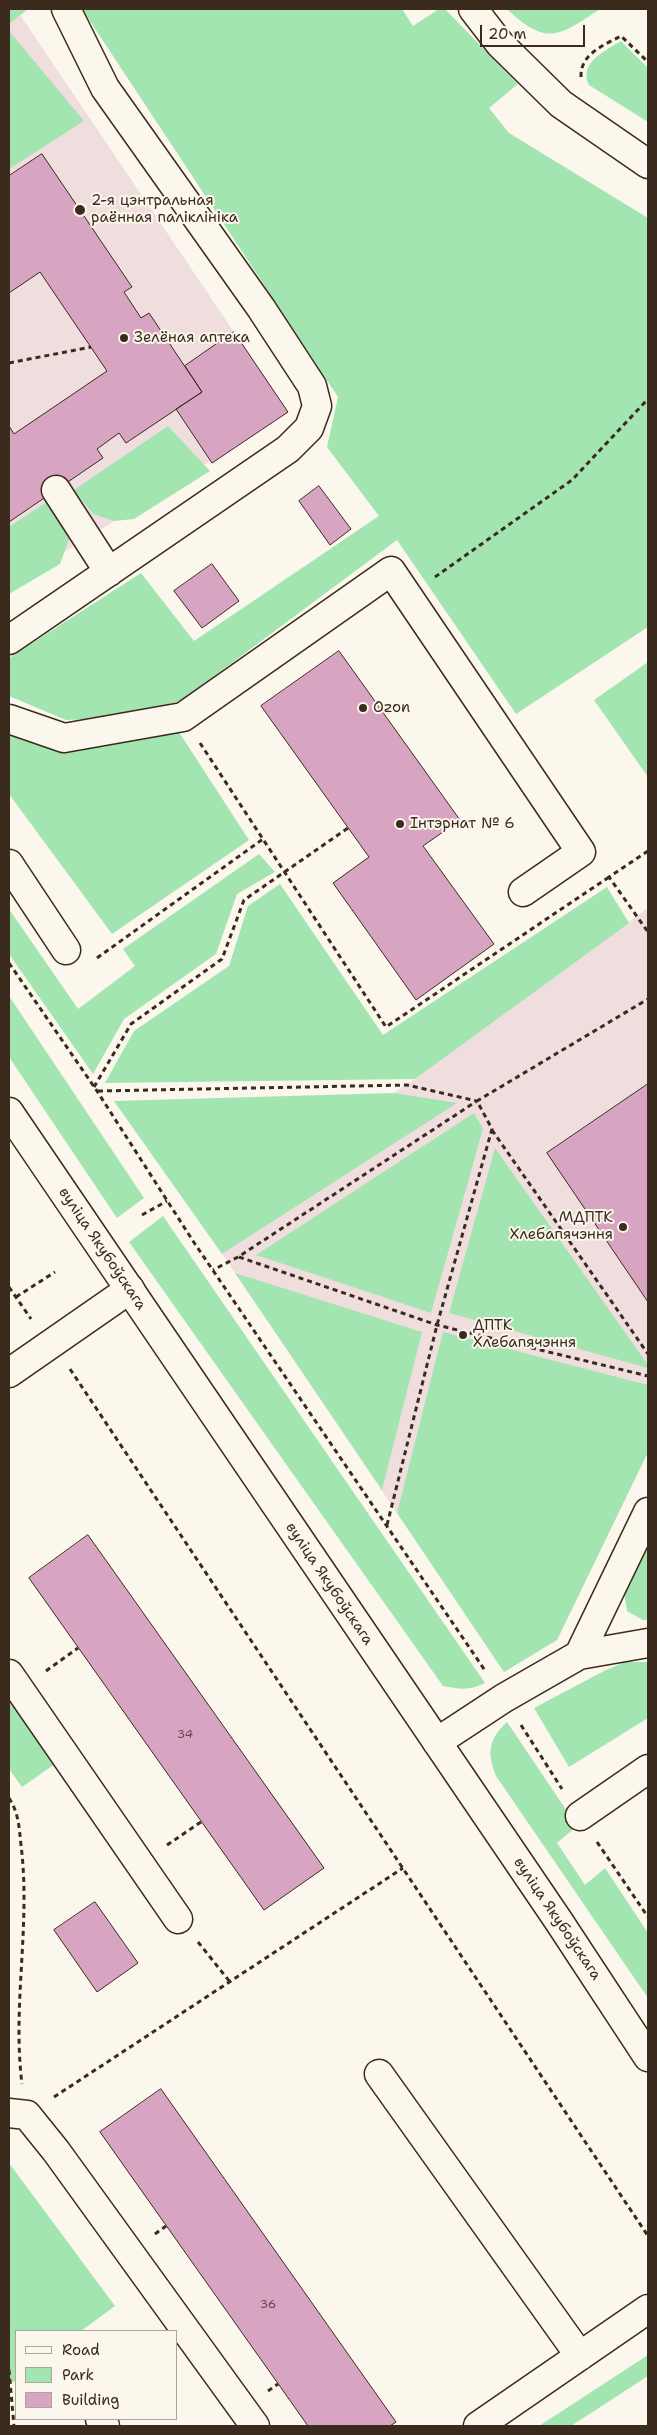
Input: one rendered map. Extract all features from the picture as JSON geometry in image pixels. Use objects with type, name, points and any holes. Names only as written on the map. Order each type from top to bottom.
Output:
[{"type":"main road","points":[[9,640],[288,449],[309,428],[317,406],[312,386],[261,308],[105,88],[66,9]]},
{"type":"main road","points":[[473,9],[500,44],[561,104],[648,164]]},
{"type":"main road","points":[[56,490],[109,572]]},
{"type":"main road","points":[[9,719],[64,738],[183,717],[391,571],[581,852],[523,892]]},
{"type":"main road","points":[[9,864],[66,950]]},
{"type":"main road","name":"вуліца Якубоўскага","points":[[9,1112],[558,1920],[648,2057]]},
{"type":"main road","points":[[9,1374],[130,1289]]},
{"type":"main road","points":[[579,1656],[648,1512]]},
{"type":"main road","points":[[437,1742],[504,1698],[579,1656],[648,1642]]},
{"type":"main road","points":[[14,1682],[178,1919]]},
{"type":"main road","points":[[580,1816],[648,1769]]},
{"type":"main road","points":[[379,2074],[580,2356]]},
{"type":"main road","points":[[18,2114],[56,2151],[131,2252],[255,2426]]},
{"type":"main road","points":[[478,2426],[648,2309]]},
{"type":"path","points":[[583,82],[580,75],[591,52],[621,36],[648,62]]},
{"type":"path","points":[[9,363],[91,347]]},
{"type":"path","points":[[408,596],[572,480],[648,399]]},
{"type":"path","points":[[183,717],[386,1027],[648,851]]},
{"type":"path","points":[[94,1087],[131,1024],[222,959],[244,900],[348,828]]},
{"type":"path","points":[[66,950],[81,970],[263,839]]},
{"type":"path","points":[[609,877],[648,932]]},
{"type":"path","points":[[9,963],[97,1091],[213,1270],[504,1698],[580,1816],[648,1916]]},
{"type":"path","points":[[213,1270],[238,1257],[477,1101],[648,999]]},
{"type":"path","points":[[97,1091],[406,1085],[477,1101],[492,1129],[648,1354]]},
{"type":"path","points":[[386,1526],[437,1325],[492,1129]]},
{"type":"path","points":[[142,1215],[167,1201]]},
{"type":"path","points":[[238,1257],[437,1325],[648,1376]]},
{"type":"path","points":[[16,1297],[55,1272]]},
{"type":"path","points":[[9,1286],[37,1328],[53,1343],[648,2236]]},
{"type":"path","points":[[14,1682],[78,1648]]},
{"type":"path","points":[[9,1798],[17,1810],[23,1857],[25,1915],[18,2114]]},
{"type":"path","points":[[140,1863],[202,1822]]},
{"type":"path","points":[[18,2114],[230,1982],[404,1868]]},
{"type":"path","points":[[178,1919],[230,1982]]},
{"type":"path","points":[[9,2370],[14,2426]]},
{"type":"shaded area","name":"2-я цэнтральная раённая паліклініка","points":[[9,9],[16,9],[288,412],[9,587]]},
{"type":"shaded area","name":"ДПТК Хлебапячэння","points":[[648,908],[648,1452],[557,1640],[504,1672],[199,1219],[415,1079]]},
{"type":"green space","points":[[9,9],[28,9],[9,24]]},
{"type":"green space","points":[[82,9],[402,9],[413,26],[439,9],[445,9],[518,84],[489,108],[509,133],[648,218],[648,627],[516,714],[397,540],[182,700],[124,718],[66,720],[9,696],[9,658],[141,573],[194,641],[379,516],[327,447],[338,397]]},
{"type":"green space","points":[[507,9],[600,9],[563,31],[543,33],[521,21]]},
{"type":"green space","points":[[9,31],[84,121],[9,169]]},
{"type":"green space","points":[[621,41],[648,68],[648,122],[589,85],[587,70],[590,64],[595,58]]},
{"type":"green space","points":[[168,426],[210,471],[134,519],[114,521],[93,514],[74,490]]},
{"type":"green space","points":[[48,501],[69,539],[60,564],[9,594],[9,527]]},
{"type":"green space","points":[[648,662],[648,777],[594,700]]},
{"type":"green space","points":[[177,729],[249,840],[112,934],[9,794],[9,733]]},
{"type":"green space","points":[[259,854],[275,872],[237,894],[216,954],[124,1019],[93,1074],[9,954],[9,909],[78,1009],[135,966],[123,949]]},
{"type":"green space","points":[[280,884],[383,1035],[607,887],[629,923],[415,1079],[105,1083],[134,1031],[229,966],[248,906]]},
{"type":"green space","points":[[9,996],[144,1198],[117,1218],[9,1057]]},
{"type":"green space","points":[[394,1093],[457,1103],[222,1254],[114,1101]]},
{"type":"green space","points":[[474,1113],[483,1129],[431,1313],[256,1255]]},
{"type":"green space","points":[[495,1148],[648,1365],[648,1368],[449,1313]]},
{"type":"green space","points":[[163,1216],[485,1683],[464,1689],[443,1686],[129,1242]]},
{"type":"green space","points":[[235,1273],[422,1332],[382,1490]]},
{"type":"green space","points":[[443,1332],[648,1385],[648,1452],[557,1640],[504,1672],[397,1513]]},
{"type":"green space","points":[[648,1542],[648,1620],[643,1620],[627,1611],[624,1592]]},
{"type":"green space","points":[[625,1662],[648,1662],[648,1718],[569,1767],[534,1708]]},
{"type":"green space","points":[[9,1680],[65,1757],[22,1787],[9,1769]]},
{"type":"green space","points":[[507,1722],[577,1826],[557,1843],[585,1885],[605,1868],[648,1933],[648,1998],[496,1776],[491,1760],[491,1747],[496,1735]]},
{"type":"green space","points":[[9,2163],[115,2306],[82,2330],[15,2330],[15,2381],[9,2385]]},
{"type":"green space","points":[[648,2355],[648,2376],[571,2426],[539,2426]]},
{"type":"building","points":[[42,154],[132,287],[124,292],[141,318],[149,313],[202,392],[126,443],[119,433],[97,449],[103,458],[9,522],[9,426],[14,434],[107,371],[40,272],[9,293],[9,176]]},
{"type":"building","points":[[234,332],[288,412],[212,463],[176,409],[202,392],[185,366]]},
{"type":"building","points":[[319,486],[351,529],[330,545],[299,501]]},
{"type":"building","points":[[212,564],[239,601],[202,628],[174,591]]},
{"type":"building","name":"Інтэрнат № 6","points":[[339,651],[460,820],[423,846],[494,944],[416,1000],[333,883],[369,857],[261,706]]},
{"type":"building","name":"МДПТК Хлебапячэння","points":[[648,1084],[648,1302],[547,1153]]},
{"type":"building","points":[[88,1535],[324,1868],[264,1910],[29,1578]]},
{"type":"building","points":[[95,1902],[138,1963],[97,1992],[54,1930]]},
{"type":"building","points":[[161,2089],[396,2422],[390,2426],[308,2426],[100,2132]]},
{"type":"place","name":"2-я цэнтральная раённая паліклініка","points":[[80,210]]},
{"type":"place","name":"Зелёная аптека","points":[[124,338]]},
{"type":"place","name":"Ozon","points":[[363,708]]},
{"type":"place","name":"Інтэрнат № 6","points":[[400,824]]},
{"type":"place","name":"МДПТК Хлебапячэння","points":[[623,1227]]},
{"type":"place","name":"ДПТК Хлебапячэння","points":[[463,1335]]}]
